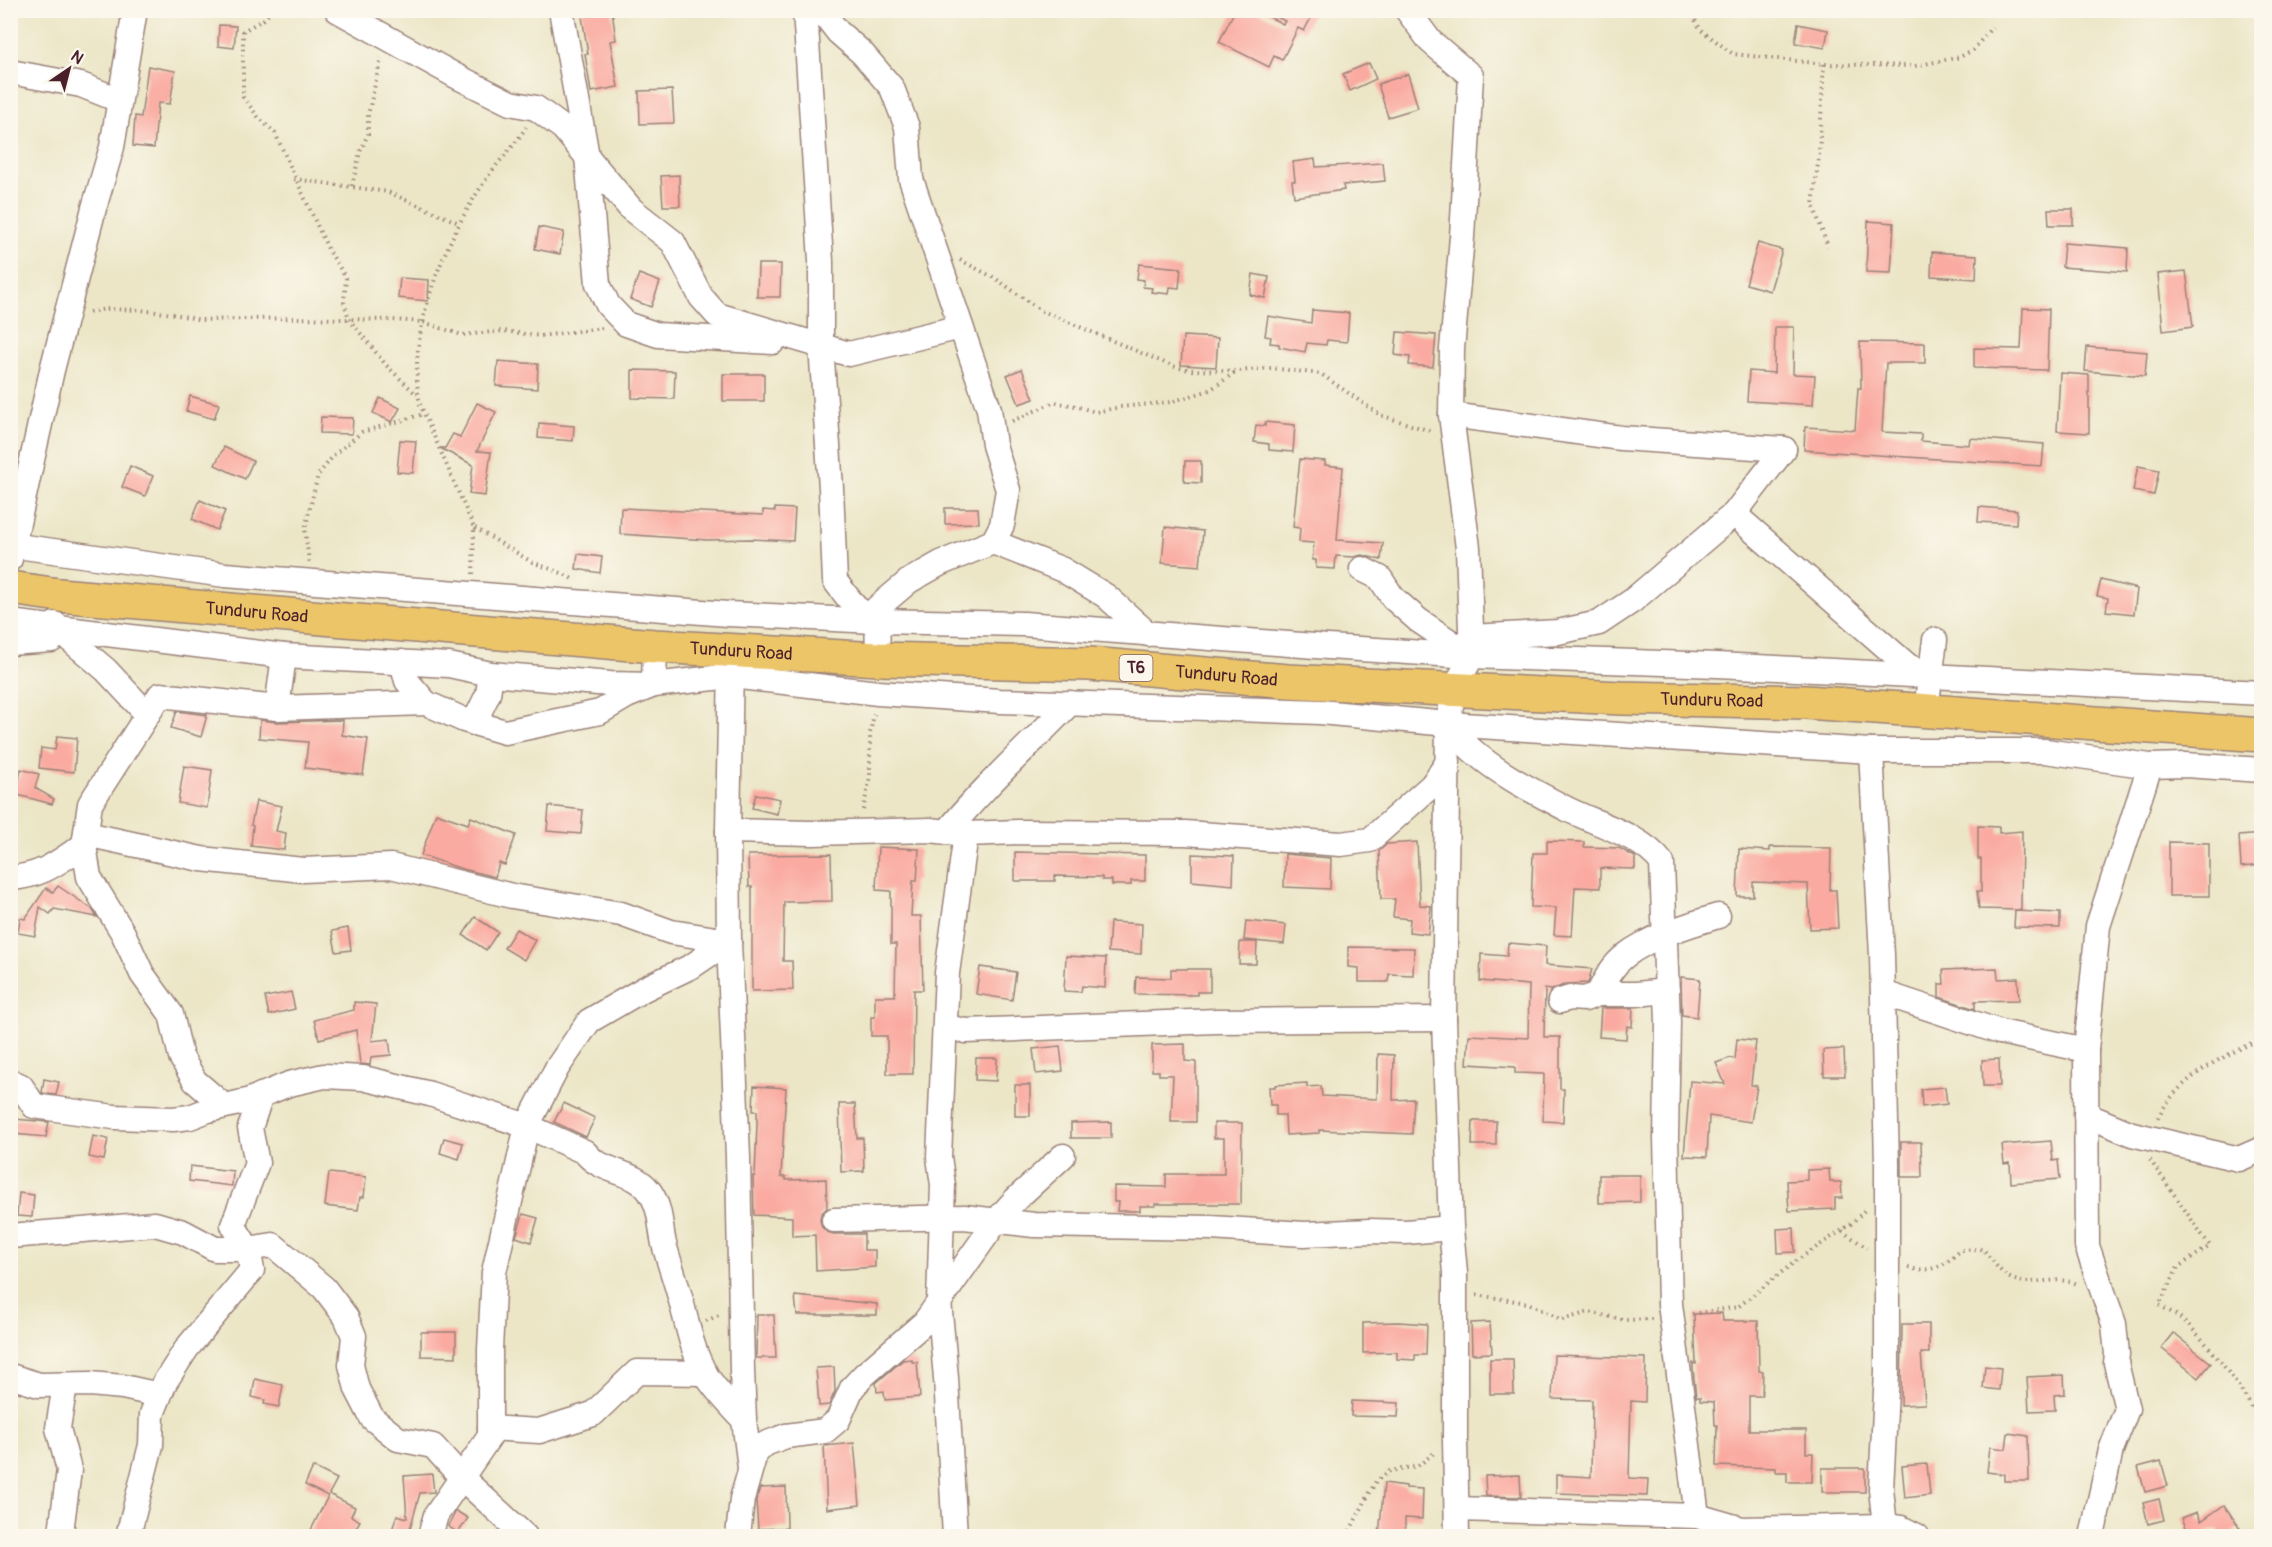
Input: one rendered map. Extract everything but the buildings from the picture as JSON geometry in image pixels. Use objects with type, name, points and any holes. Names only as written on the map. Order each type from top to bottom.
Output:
[{"type":"highway","name":"Tunduru Road","points":[[10,588],[59,595],[655,646],[731,663],[878,659],[1090,664],[1288,681],[1454,690],[1621,698],[1806,702],[2262,735]]},
{"type":"street","points":[[135,10],[112,147],[52,370],[12,550],[225,575],[728,614],[875,621],[1024,624],[1148,634],[1472,647],[2262,693]]},
{"type":"street","points":[[337,10],[510,103],[536,108],[563,128],[631,210],[673,242],[701,297],[717,315],[849,354],[961,327]]},
{"type":"street","points":[[561,10],[587,156],[598,284],[608,305],[626,324],[658,335],[821,346]]},
{"type":"street","points":[[805,10],[821,261],[821,346],[835,581],[856,608],[875,621]]},
{"type":"street","points":[[821,10],[838,32],[862,53],[892,88],[907,128],[911,179],[989,409],[994,445],[1008,490],[1002,525],[993,542],[941,563],[909,581],[877,608],[875,621],[878,659]]},
{"type":"street","points":[[1407,10],[1430,41],[1471,76],[1462,237],[1452,349],[1451,415],[1468,548],[1472,647],[1454,690],[1448,724],[1444,1019],[1451,1228],[1455,1273],[1457,1536]]},
{"type":"street","points":[[10,72],[81,85],[119,100]]},
{"type":"street","points":[[1362,569],[1380,579],[1393,598],[1418,620],[1472,647],[1599,623],[1632,602],[1734,514],[1784,448],[1621,438],[1451,415]]},
{"type":"street","points":[[1734,514],[1908,666],[1930,675]]},
{"type":"street","points":[[993,542],[1063,570],[1106,596],[1148,634]]},
{"type":"street","points":[[12,640],[52,640],[59,595]]},
{"type":"street","points":[[477,595],[480,632]]},
{"type":"street","points":[[54,627],[284,656],[449,665],[491,674],[654,685]]},
{"type":"street","points":[[54,627],[106,670],[147,714]]},
{"type":"street","points":[[1926,710],[1935,640]]},
{"type":"street","points":[[654,685],[655,646]]},
{"type":"street","points":[[277,708],[284,656]]},
{"type":"street","points":[[402,662],[406,681],[426,703]]},
{"type":"street","points":[[731,663],[729,941],[738,1145],[744,1420],[750,1468]]},
{"type":"street","points":[[224,1106],[195,1082],[182,1057],[171,1014],[142,974],[123,933],[89,877],[85,840],[90,804],[160,695],[277,708],[426,703],[474,723],[505,732],[600,712],[627,696],[654,685],[731,663],[878,693],[1320,712],[1448,724],[1871,751],[2045,752],[2150,766],[2185,765],[2262,770]]},
{"type":"street","points":[[474,723],[488,694],[491,674]]},
{"type":"street","points":[[955,1536],[939,1301],[943,1185],[939,1156],[940,1096],[956,833],[975,797],[1025,751],[1070,703]]},
{"type":"street","points":[[1448,724],[1473,751],[1510,778],[1653,851],[1662,863],[1667,991],[1666,1138],[1670,1304],[1697,1516]]},
{"type":"street","points":[[1871,751],[1883,993],[1887,1372],[1881,1489],[1885,1526]]},
{"type":"street","points":[[728,831],[930,830],[956,833],[1185,833],[1341,844],[1370,840],[1432,785],[1448,762]]},
{"type":"street","points":[[2092,1536],[2111,1450],[2127,1409],[2116,1363],[2114,1324],[2086,1246],[2086,1050],[2098,926],[2150,766]]},
{"type":"street","points":[[10,878],[29,877],[53,866],[85,840],[201,859],[303,870],[391,866],[512,896],[621,914],[671,932],[729,941]]},
{"type":"street","points":[[1598,994],[1610,972],[1625,956],[1665,934],[1718,916]]},
{"type":"street","points":[[430,1536],[436,1515],[490,1436],[490,1349],[494,1272],[527,1126],[557,1068],[589,1021],[644,989],[692,966],[729,941]]},
{"type":"street","points":[[1560,1002],[1570,998],[1585,999],[1598,994],[1667,991]]},
{"type":"street","points":[[1883,993],[2000,1032],[2086,1050]]},
{"type":"street","points":[[946,1027],[966,1030],[1216,1021],[1444,1019]]},
{"type":"street","points":[[10,1081],[21,1086],[34,1106],[114,1117],[173,1119],[190,1117],[289,1084],[324,1076],[363,1078],[430,1094],[527,1126],[585,1152],[591,1160],[637,1178],[650,1192],[660,1214],[664,1243],[688,1328],[705,1373],[720,1394],[744,1420]]},
{"type":"street","points":[[128,1536],[151,1445],[152,1414],[165,1382],[187,1348],[252,1270],[248,1249],[233,1225],[257,1163],[250,1128],[261,1095]]},
{"type":"street","points":[[2086,1115],[2140,1136],[2239,1159],[2262,1149]]},
{"type":"street","points":[[738,1536],[742,1499],[755,1454],[765,1444],[786,1436],[825,1431],[838,1420],[852,1388],[918,1330],[934,1311],[997,1220],[1015,1200],[1064,1156]]},
{"type":"street","points":[[834,1220],[964,1217],[1034,1225],[1211,1228],[1304,1234],[1406,1232],[1451,1228]]},
{"type":"street","points":[[10,1236],[155,1224],[183,1232],[215,1249],[248,1249],[273,1245],[324,1288],[346,1317],[354,1336],[351,1365],[357,1389],[372,1418],[398,1439],[433,1446],[462,1478],[525,1536]]},
{"type":"street","points":[[490,1428],[540,1431],[593,1414],[637,1372],[705,1373]]},
{"type":"street","points":[[10,1376],[39,1385],[123,1387],[159,1395]]},
{"type":"street","points":[[58,1536],[61,1532],[69,1470],[58,1428],[65,1385]]},
{"type":"street","points":[[1457,1509],[1697,1516],[1742,1530],[1791,1533],[1885,1526],[1901,1528],[1917,1536]]},
{"type":"path","points":[[272,10],[264,19],[243,31],[243,97],[259,118],[275,133],[294,179],[328,249],[346,278],[344,302],[349,319],[386,365],[418,397]]},
{"type":"path","points":[[1689,10],[1701,30],[1733,54],[1824,64],[1915,66],[1960,57],[1973,50],[1992,27]]},
{"type":"path","points":[[352,186],[360,152],[368,134],[368,115],[386,37]]},
{"type":"path","points":[[1824,64],[1819,155],[1813,205],[1828,247]]},
{"type":"path","points":[[477,595],[474,528],[424,414],[418,397],[416,366],[423,322],[442,260],[459,223],[488,176],[517,143],[536,108]]},
{"type":"path","points":[[294,179],[388,192],[459,223]]},
{"type":"path","points":[[933,246],[995,278],[1040,310],[1172,366],[1189,370],[1271,368],[1321,374],[1380,415],[1455,439]]},
{"type":"path","points":[[67,316],[106,309],[174,314],[201,320],[296,318],[423,322],[462,335],[503,332],[541,336],[626,324]]},
{"type":"path","points":[[992,430],[1055,402],[1096,412],[1171,402],[1210,390],[1238,370]]},
{"type":"path","points":[[307,582],[309,562],[304,528],[318,475],[334,455],[362,432],[424,414]]},
{"type":"path","points":[[474,528],[532,562],[564,574],[576,582],[583,592],[586,604]]},
{"type":"path","points":[[859,832],[870,777],[870,733],[878,693]]},
{"type":"path","points":[[2262,1038],[2191,1076],[2140,1136],[2210,1246],[2178,1267],[2160,1305],[2183,1320],[2211,1351],[2249,1402],[2262,1424]]},
{"type":"path","points":[[1842,1231],[1887,1262],[1921,1271],[1948,1264],[1961,1250],[1983,1249],[2008,1276],[2029,1283],[2067,1280],[2104,1299]]},
{"type":"path","points":[[688,1328],[726,1312],[740,1301]]},
{"type":"path","points":[[1347,1536],[1377,1481],[1390,1472],[1418,1466],[1439,1448],[1455,1441]]}]
